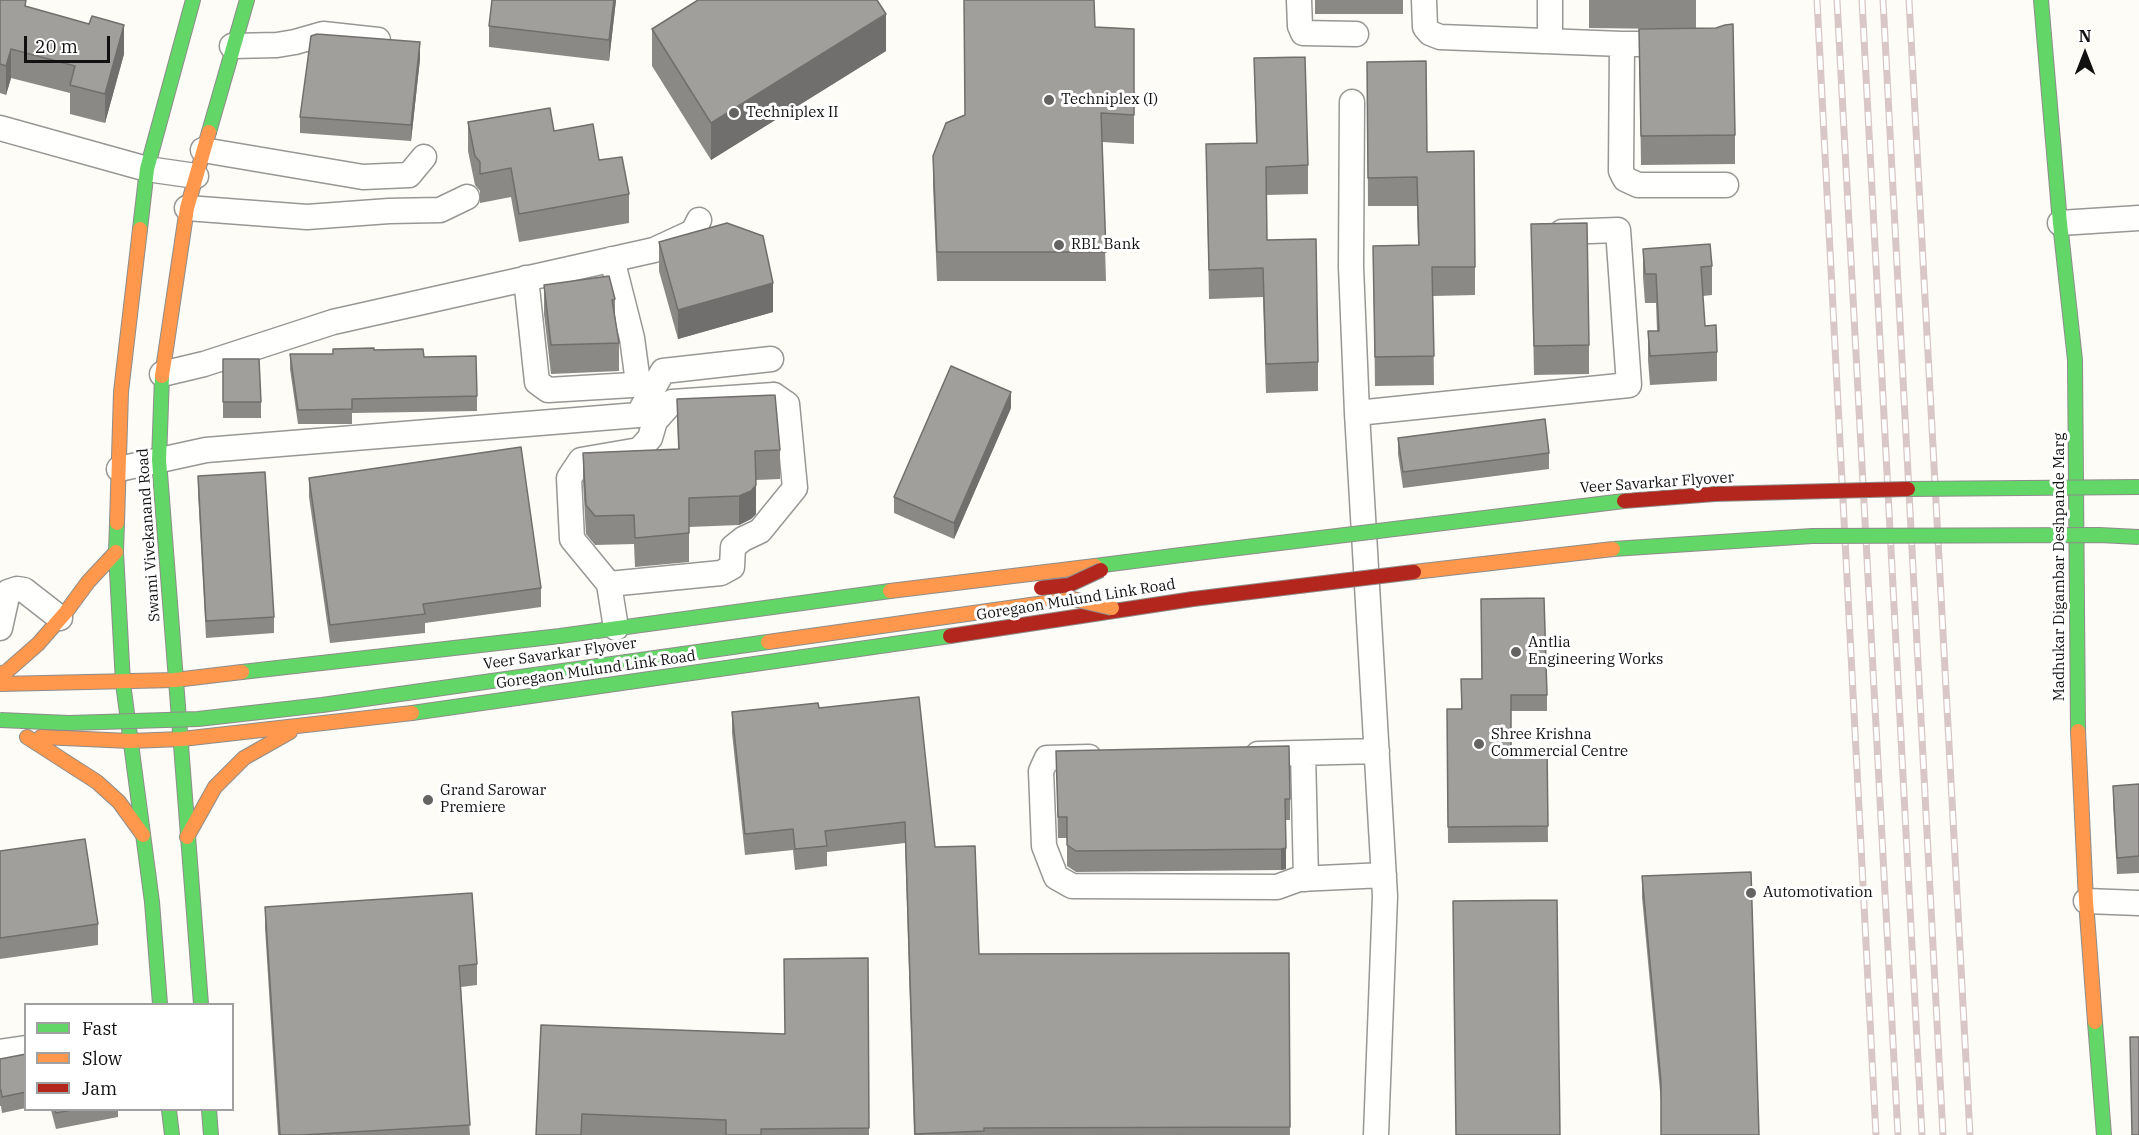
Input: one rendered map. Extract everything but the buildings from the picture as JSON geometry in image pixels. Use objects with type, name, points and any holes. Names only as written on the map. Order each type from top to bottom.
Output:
[{"type":"main road","name":"Swami Vivekanand Road","points":[[160,1003],[152,902],[123,683],[116,552],[118,469],[121,392],[147,168],[193,0]]},
{"type":"main road","name":"Swami Vivekanand Road","points":[[201,1003],[159,460],[162,374],[187,208],[247,0]]},
{"type":"main road","name":"Madhukar Digambar Deshpande Marg","points":[[2041,0],[2060,223],[2075,360],[2078,720],[2086,902],[2104,1135]]},
{"type":"main road","name":"Veer Savarkar Flyover","points":[[1181,555],[1596,502],[1727,494],[2139,487]]},
{"type":"main road","name":"Goregaon Mulund Link Road","points":[[143,835],[119,802],[97,782],[21,735],[130,741],[182,739],[363,720],[872,648],[1117,609],[1647,546],[1812,536],[2099,535],[2139,537]]},
{"type":"main road","points":[[0,674],[6,672],[38,644],[88,582],[116,552]]},
{"type":"main road","name":"Goregaon Mulund Link Road","points":[[0,684],[123,683],[175,680],[560,636],[1181,555]]},
{"type":"main road","points":[[1023,591],[1069,585],[1116,563]]},
{"type":"main road","name":"Veer Savarkar Flyover","points":[[0,720],[69,723],[198,719],[322,705],[1072,599],[1117,609]]},
{"type":"main road","points":[[82,709],[207,704]]},
{"type":"main road","points":[[187,837],[215,787],[244,758],[293,731],[363,720]]},
{"type":"main road","points":[[169,1111],[172,1135]]},
{"type":"main road","points":[[209,1111],[211,1135]]},
{"type":"street","points":[[1299,0],[1300,26],[1303,33],[1356,34]]},
{"type":"street","points":[[1424,0],[1425,27],[1430,33],[1440,37],[1622,44],[1693,43]]},
{"type":"street","points":[[1550,0],[1550,41]]},
{"type":"street","points":[[232,46],[277,45],[323,34],[393,41]]},
{"type":"street","points":[[1622,44],[1621,171],[1625,179],[1638,185],[1726,185]]},
{"type":"street","points":[[1352,102],[1351,267],[1357,413],[1385,896],[1376,1135]]},
{"type":"street","points":[[0,128],[147,168],[196,176]]},
{"type":"street","points":[[203,150],[363,177],[409,175],[424,157]]},
{"type":"street","points":[[187,208],[307,217],[440,210],[467,197]]},
{"type":"street","points":[[2060,223],[2139,218]]},
{"type":"street","points":[[162,374],[204,364],[333,322],[654,250],[693,232],[699,220]]},
{"type":"street","points":[[1357,413],[1629,385],[1618,230],[1562,232]]},
{"type":"street","points":[[526,278],[540,300],[537,382],[548,390],[632,385],[637,375],[632,338],[608,291],[612,259]]},
{"type":"street","points":[[118,469],[206,450],[638,415],[663,371],[771,359]]},
{"type":"street","points":[[609,584],[721,573],[732,567],[733,547],[760,531],[795,488],[787,404],[774,395],[672,402],[655,421],[650,438],[639,450],[581,460],[569,478],[572,538],[609,584],[616,628]]},
{"type":"street","points":[[0,628],[8,592],[17,589],[24,590],[60,618]]},
{"type":"street","points":[[1233,754],[1377,751]]},
{"type":"street","points":[[1303,753],[1306,879]]},
{"type":"street","points":[[1106,757],[1047,758],[1041,771],[1044,846],[1056,877],[1072,886],[1277,887],[1299,879],[1384,875]]},
{"type":"street","points":[[2086,902],[2139,903]]},
{"type":"street","points":[[0,1052],[24,1047]]},
{"type":"railway","points":[[1817,0],[1876,1135]]},
{"type":"railway","points":[[1837,0],[1898,1135]]},
{"type":"railway","points":[[1862,0],[1922,1135]]},
{"type":"railway","points":[[1883,0],[1943,1135]]},
{"type":"railway","points":[[1909,0],[1970,1135]]},
{"type":"traffic: fast","points":[[140,229],[147,169],[193,0]]},
{"type":"traffic: fast","points":[[209,132],[247,0]]},
{"type":"traffic: fast","points":[[2041,0],[2060,223],[2075,360],[2078,731]]},
{"type":"traffic: fast","points":[[162,376],[159,460],[201,1003]]},
{"type":"traffic: fast","points":[[1908,489],[2139,487]]},
{"type":"traffic: fast","points":[[1181,555],[1624,501]]},
{"type":"traffic: fast","points":[[117,523],[116,552],[123,683],[152,902],[160,1003]]},
{"type":"traffic: fast","points":[[1613,549],[1812,536],[2099,535],[2139,537]]},
{"type":"traffic: fast","points":[[1095,566],[1181,555]]},
{"type":"traffic: fast","points":[[242,672],[560,636],[890,591]]},
{"type":"traffic: fast","points":[[412,713],[950,636]]},
{"type":"traffic: fast","points":[[0,720],[69,723],[198,719],[322,705],[768,642]]},
{"type":"traffic: fast","points":[[2095,1022],[2104,1135]]},
{"type":"traffic: fast","points":[[169,1111],[172,1135]]},
{"type":"traffic: fast","points":[[209,1111],[211,1135]]},
{"type":"traffic: slow","points":[[162,376],[187,208],[209,132]]},
{"type":"traffic: slow","points":[[117,523],[121,392],[140,229]]},
{"type":"traffic: slow","points":[[1414,572],[1613,549]]},
{"type":"traffic: slow","points":[[0,674],[6,672],[38,644],[88,582],[116,552]]},
{"type":"traffic: slow","points":[[890,591],[1095,566]]},
{"type":"traffic: slow","points":[[768,642],[1073,599],[1112,608]]},
{"type":"traffic: slow","points":[[0,684],[175,680],[242,672]]},
{"type":"traffic: slow","points":[[41,737],[130,741],[182,739],[412,713]]},
{"type":"traffic: slow","points":[[2078,731],[2086,901],[2095,1022]]},
{"type":"traffic: slow","points":[[187,837],[215,787],[244,758],[290,732]]},
{"type":"traffic: slow","points":[[27,737],[97,782],[119,802],[143,835]]},
{"type":"traffic: jam","points":[[1624,501],[1715,494],[1908,489]]},
{"type":"traffic: jam","points":[[1041,588],[1069,585],[1101,570]]},
{"type":"traffic: jam","points":[[1193,599],[1414,572]]},
{"type":"traffic: jam","points":[[950,636],[1193,599]]},
{"type":"place","name":"Techniplex (I)","points":[[1049,100]]},
{"type":"place","name":"Techniplex II","points":[[734,113]]},
{"type":"place","name":"RBL Bank","points":[[1059,245]]},
{"type":"place","name":"Antlia Engineering Works","points":[[1516,652]]},
{"type":"place","name":"Shree Krishna Commercial Centre","points":[[1479,744]]},
{"type":"place","name":"Grand Sarowar Premiere","points":[[428,800]]},
{"type":"place","name":"Automotivation","points":[[1751,893]]}]
